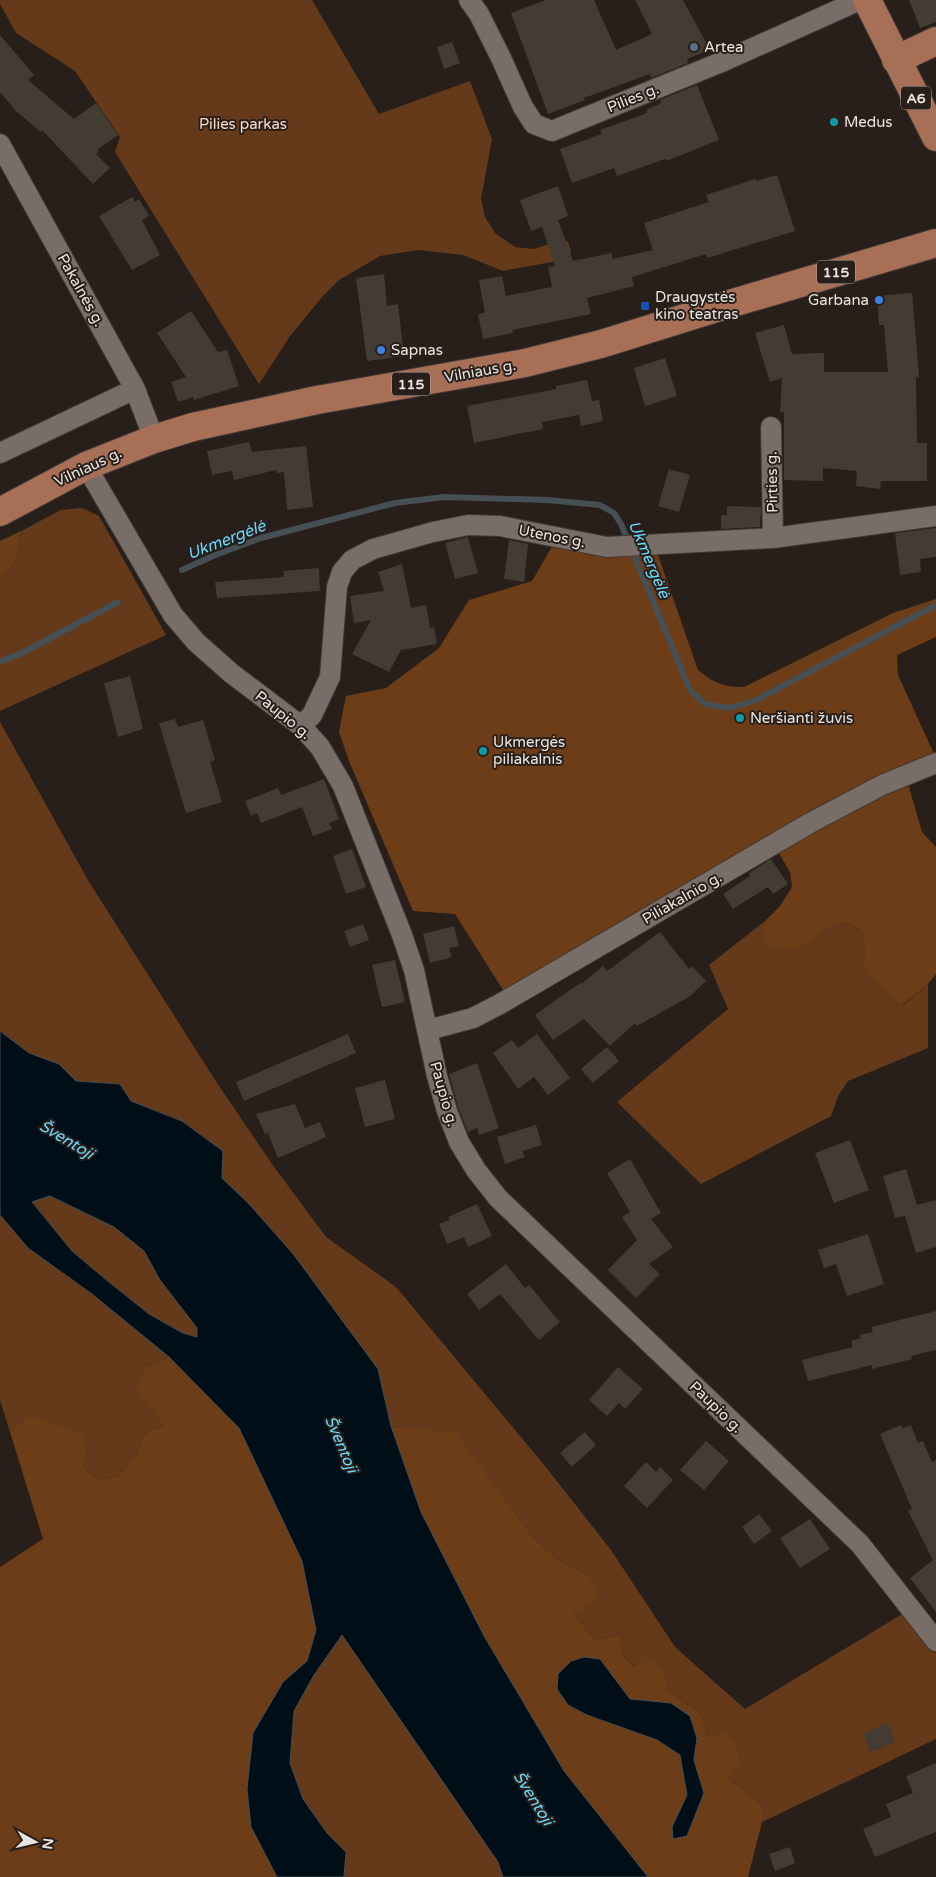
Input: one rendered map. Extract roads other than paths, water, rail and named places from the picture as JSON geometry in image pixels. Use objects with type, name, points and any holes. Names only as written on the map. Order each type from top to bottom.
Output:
[{"type":"main road","name":"A6","points":[[867,0],[936,137]]},
{"type":"main road","points":[[896,60],[936,42]]},
{"type":"main road","name":"Vilniaus g.","points":[[0,512],[86,466],[154,439],[193,427],[317,400],[525,363],[601,344],[936,243]]},
{"type":"street","name":"Pilies g.","points":[[469,0],[479,14],[502,58],[523,107],[534,124],[552,131],[724,61],[860,0]]},
{"type":"street","name":"Pakalnės g.","points":[[0,144],[135,389],[154,439]]},
{"type":"street","points":[[0,453],[135,389]]},
{"type":"street","name":"Pirties g.","points":[[771,427],[774,538]]},
{"type":"street","name":"Paupio g.","points":[[86,466],[173,615],[196,642],[231,673],[301,726],[320,747],[343,786],[414,970],[437,1076],[447,1111],[459,1142],[476,1170],[498,1198],[860,1544],[936,1640]]},
{"type":"street","name":"Utenos g.","points":[[301,726],[312,715],[330,677],[337,587],[342,572],[352,560],[374,549],[433,532],[468,525],[500,526],[613,547],[774,538],[936,516]]},
{"type":"street","name":"Piliakalnio g.","points":[[428,1030],[473,1018],[500,1004],[810,824],[882,785],[936,763]]},
{"type":"water","name":"Šventoji","points":[[0,1031],[29,1053],[59,1064],[76,1081],[120,1084],[131,1101],[182,1121],[223,1151],[222,1178],[250,1205],[294,1255],[378,1369],[391,1426],[421,1512],[484,1636],[564,1771],[648,1877],[503,1877],[498,1862],[342,1635],[314,1675],[294,1711],[290,1763],[303,1799],[327,1833],[346,1852],[344,1877],[277,1877],[251,1827],[247,1789],[253,1733],[283,1682],[307,1661],[316,1630],[302,1561],[239,1428],[169,1357],[92,1294],[28,1248],[0,1215]],"holes":[[[50,1196],[114,1227],[144,1251],[160,1280],[197,1328],[197,1337],[183,1333],[149,1314],[104,1278],[72,1251],[32,1202]]]},
{"type":"water","points":[[584,1657],[600,1659],[630,1699],[671,1703],[690,1716],[697,1738],[694,1760],[704,1793],[687,1836],[673,1839],[672,1827],[687,1795],[680,1755],[657,1740],[587,1715],[568,1705],[557,1689],[558,1674],[571,1661]]},
{"type":"waterway","name":"Ukmergėlė","points":[[182,570],[261,538],[395,503],[444,497],[547,500],[600,505],[614,513],[621,524],[690,690],[705,704],[730,708],[756,700],[936,605]]},
{"type":"waterway","name":"Ukmergėlė","points":[[0,662],[24,652],[118,602]]},
{"type":"place","name":"Artea","points":[[694,47]]},
{"type":"place","name":"Medus","points":[[834,122]]},
{"type":"place","name":"Garbana","points":[[879,300]]},
{"type":"place","name":"Draugystės kino teatras","points":[[645,306]]},
{"type":"place","name":"Sapnas","points":[[381,350]]},
{"type":"place","name":"Neršianti žuvis","points":[[740,718]]},
{"type":"place","name":"Ukmergės piliakalnis","points":[[483,751]]},
{"type":"park label","name":"Pilies parkas","points":[[243,124]]}]
